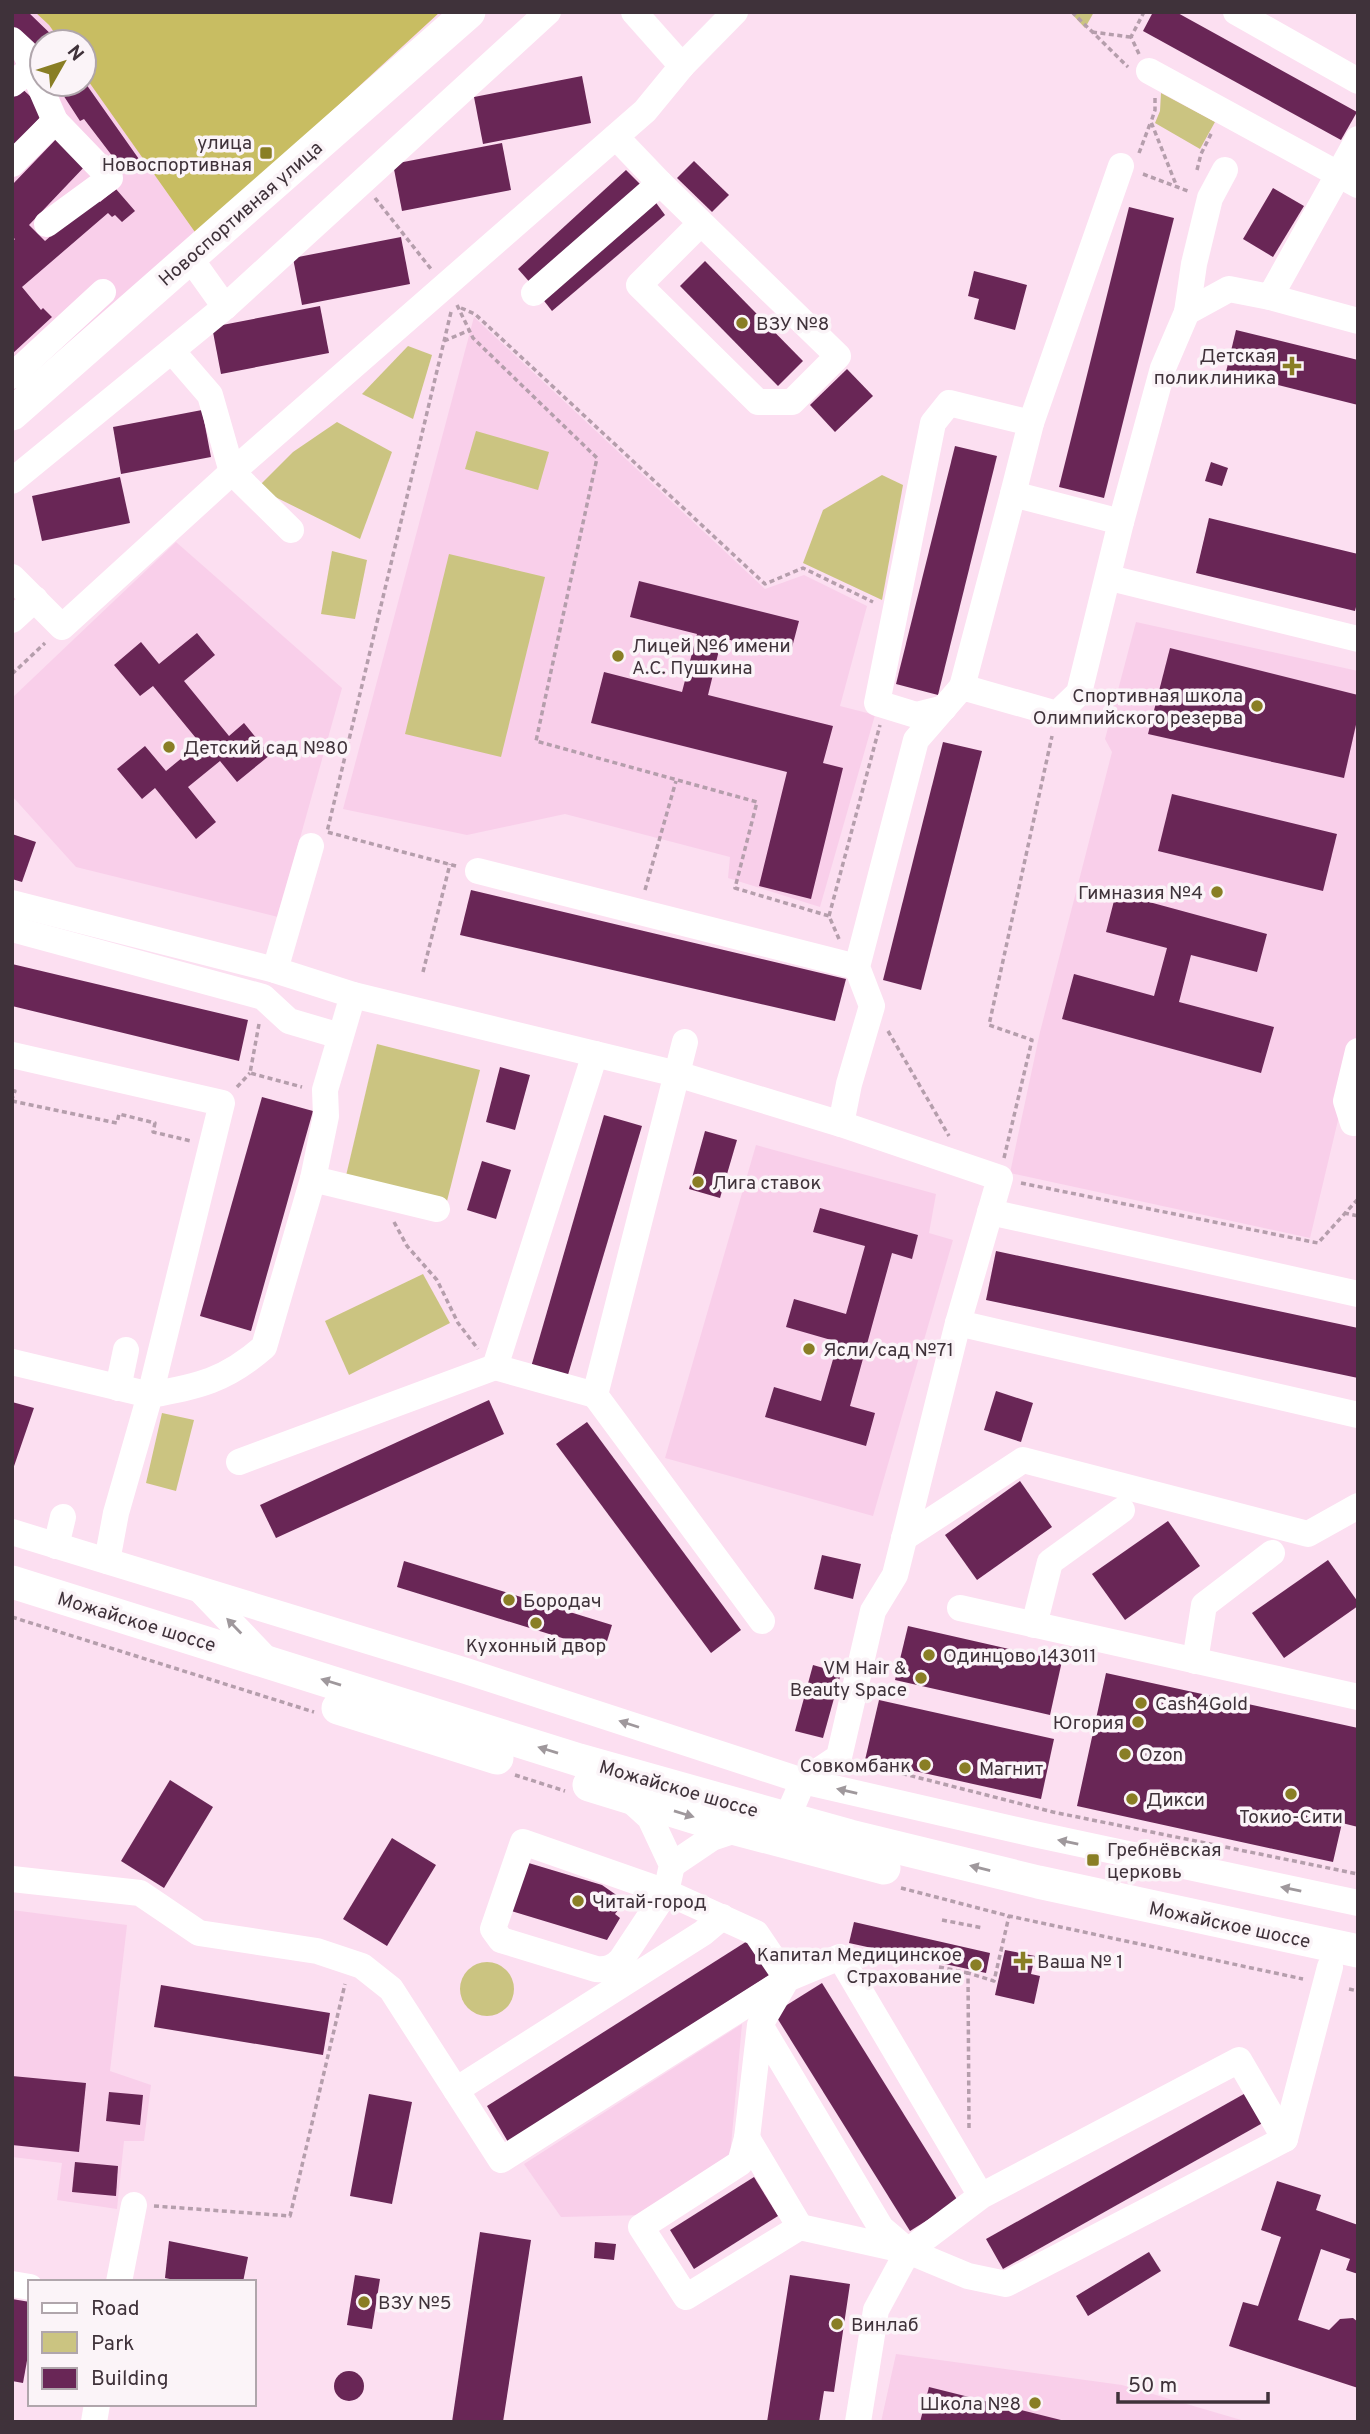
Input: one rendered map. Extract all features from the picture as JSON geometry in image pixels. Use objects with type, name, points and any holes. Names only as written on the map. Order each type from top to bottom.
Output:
[{"type":"main road","name":"Новоспортивная улица","points":[[12,414],[469,12]]},
{"type":"main road","name":"Можайское шоссе","points":[[12,1582],[579,1760],[850,1836],[1038,1882],[1358,1951]]},
{"type":"main road","name":"Можайское шоссе","points":[[12,1605],[431,1738],[736,1830],[843,1859],[1020,1900],[1344,1970]]},
{"type":"street","points":[[12,481],[225,307],[548,12]]},
{"type":"street","points":[[634,12],[682,66]]},
{"type":"street","points":[[12,576],[62,627],[232,472],[451,297],[645,111],[682,66],[736,12]]},
{"type":"street","points":[[1236,12],[1358,81]]},
{"type":"street","points":[[12,40],[25,52],[22,76],[55,121],[110,178],[47,224]]},
{"type":"street","points":[[1146,79],[1222,111],[1348,180]]},
{"type":"street","points":[[12,164],[55,121]]},
{"type":"street","points":[[616,137],[838,356],[792,402],[758,402],[639,285],[701,223]]},
{"type":"street","points":[[1270,298],[1348,180],[1358,139]]},
{"type":"street","points":[[841,1124],[849,1084],[872,1006],[853,966],[916,740],[962,688],[1031,424],[1127,168]]},
{"type":"street","points":[[962,688],[1056,713],[1079,692],[1163,368],[1187,312],[1201,195],[1225,170]]},
{"type":"street","points":[[534,293],[660,183]]},
{"type":"street","points":[[190,258],[225,307]]},
{"type":"street","points":[[1187,312],[1229,289],[1358,321]]},
{"type":"street","points":[[12,376],[103,292]]},
{"type":"street","points":[[172,351],[209,395],[232,472],[291,530]]},
{"type":"street","points":[[944,708],[916,715],[877,703],[933,423],[949,403],[1031,424]]},
{"type":"street","points":[[1013,494],[1122,523]]},
{"type":"street","points":[[1110,578],[1358,639]]},
{"type":"street","points":[[12,620],[34,599]]},
{"type":"street","points":[[275,970],[311,846]]},
{"type":"street","points":[[478,871],[853,966]]},
{"type":"street","points":[[12,903],[275,970],[353,995],[677,1074],[841,1124],[1002,1166],[958,1323],[895,1575],[873,1611],[839,1758],[803,1781],[787,1818]]},
{"type":"street","points":[[12,929],[263,997],[289,1021],[340,1036]]},
{"type":"street","points":[[12,1362],[150,1395],[199,1386],[220,1378],[244,1365],[264,1347],[313,1179],[326,1116],[325,1090],[353,995]]},
{"type":"street","points":[[595,1395],[685,1042]]},
{"type":"street","points":[[1353,1123],[1346,1101],[1358,1051]]},
{"type":"street","points":[[494,1367],[595,1054]]},
{"type":"street","points":[[12,1055],[222,1103],[150,1395],[116,1513],[107,1561]]},
{"type":"street","points":[[313,1179],[437,1209]]},
{"type":"street","points":[[990,1212],[1358,1294]]},
{"type":"street","points":[[958,1323],[1358,1415]]},
{"type":"street","points":[[118,1388],[126,1350]]},
{"type":"street","points":[[239,1462],[494,1367],[595,1395],[762,1621]]},
{"type":"street","points":[[904,1538],[1023,1460],[1308,1534],[1358,1506]]},
{"type":"street","points":[[1034,1625],[1050,1562],[1122,1510]]},
{"type":"street","points":[[56,1546],[63,1517]]},
{"type":"street","points":[[12,1532],[466,1671],[803,1781],[1034,1834],[1358,1903]]},
{"type":"street","points":[[1195,1661],[1204,1605],[1272,1553]]},
{"type":"street","points":[[198,1588],[270,1663]]},
{"type":"street","points":[[960,1608],[1358,1697]]},
{"type":"street","points":[[627,1797],[650,1818],[672,1865],[666,1892],[621,1960],[614,1967],[596,1969],[501,1940],[494,1929],[523,1842],[666,1892],[756,1933],[787,1979]]},
{"type":"street","points":[[672,1865],[712,1838],[736,1830]]},
{"type":"street","points":[[12,1879],[140,1894],[199,1933],[317,1951],[362,1966],[391,1989],[501,2160],[787,1979],[840,1957],[981,2196]]},
{"type":"street","points":[[456,2090],[703,1933],[722,1917]]},
{"type":"street","points":[[787,1979],[760,2025],[747,2138],[740,2163],[641,2227],[687,2297],[800,2227],[908,2251],[968,2276],[1006,2284],[1285,2139],[1344,1970]]},
{"type":"street","points":[[760,2025],[881,2228],[908,2251]]},
{"type":"street","points":[[858,2422],[876,2310],[908,2251],[981,2196],[1239,2060],[1285,2139]]},
{"type":"street","points":[[747,2138],[800,2227]]},
{"type":"street","points":[[119,2280],[134,2205]]},
{"type":"path","points":[[1072,12],[1146,79]]},
{"type":"path","points":[[1144,12],[1131,37],[1155,110],[1127,168],[1201,195],[1200,154],[1222,111]]},
{"type":"path","points":[[1090,31],[1131,37]]},
{"type":"path","points":[[1151,122],[1177,187]]},
{"type":"path","points":[[362,181],[451,297],[473,338],[597,458],[536,741],[757,802],[735,888],[829,916]]},
{"type":"path","points":[[451,297],[453,306],[327,832],[478,871]]},
{"type":"path","points":[[451,297],[475,314],[765,584],[803,568],[895,612]]},
{"type":"path","points":[[444,341],[470,330]]},
{"type":"path","points":[[12,674],[62,627]]},
{"type":"path","points":[[853,966],[829,916],[885,705]]},
{"type":"path","points":[[1002,1166],[1032,1040],[989,1025],[1056,713]]},
{"type":"path","points":[[638,912],[676,781]]},
{"type":"path","points":[[423,972],[450,864]]},
{"type":"path","points":[[872,1006],[949,1136],[960,1139]]},
{"type":"path","points":[[12,1091],[15,1091],[12,1100],[117,1123],[118,1114],[155,1123],[153,1132],[191,1140],[188,1153]]},
{"type":"path","points":[[994,1150],[1002,1166],[1075,1195],[1318,1243],[1358,1199]]},
{"type":"path","points":[[380,1195],[407,1246],[437,1280],[458,1323],[494,1367]]},
{"type":"path","points":[[1344,1213],[1358,1216]]},
{"type":"path","points":[[839,1758],[1052,1812],[1358,1874]]},
{"type":"path","points":[[939,1966],[994,1981],[1009,1916]]},
{"type":"path","points":[[942,1920],[983,1928]]},
{"type":"path","points":[[134,2205],[290,2216],[350,1962]]},
{"type":"path","points":[[967,2172],[970,2115],[968,1973]]},
{"type":"shaded area","points":[[12,12],[35,12],[51,28],[28,28],[28,98],[98,98],[98,95],[197,235],[12,401]]},
{"type":"shaded area","points":[[35,12],[440,12],[197,235],[98,95],[98,28],[51,28]]},
{"type":"shaded area","name":"Лицей №6 имени А.С. Пушкина","points":[[474,317],[765,589],[804,575],[867,606],[840,706],[875,715],[820,907],[728,878],[730,857],[565,814],[467,835],[343,809]]},
{"type":"shaded area","name":"Детский сад №80","points":[[176,542],[342,688],[278,917],[76,867],[12,796],[12,698]]},
{"type":"shaded area","name":"Гимназия №4","points":[[1136,622],[1358,671],[1358,1036],[1310,1238],[1010,1173],[1040,1032],[1112,752],[1105,739]]},
{"type":"shaded area","name":"Ясли/сад №71","points":[[756,1145],[936,1194],[929,1233],[953,1240],[873,1516],[665,1458]]},
{"type":"shaded area","points":[[12,1910],[127,1925],[110,2071],[151,2085],[144,2141],[124,2141],[117,2209],[57,2200],[62,2163],[12,2157]]},
{"type":"shaded area","points":[[742,2024],[730,2157],[646,2215],[561,2217],[524,2164]]},
{"type":"shaded area","name":"Школа №8","points":[[896,2354],[1122,2385],[1248,2422],[881,2422]]},
{"type":"green space","points":[[1070,12],[1094,12],[1085,28]]},
{"type":"green space","points":[[1161,93],[1215,122],[1200,149],[1155,123],[1160,111]]},
{"type":"green space","points":[[408,346],[432,355],[413,419],[362,394]]},
{"type":"green space","points":[[337,422],[392,452],[360,539],[257,488],[293,452]]},
{"type":"green space","points":[[476,431],[549,452],[538,490],[465,469]]},
{"type":"green space","points":[[882,475],[903,485],[882,600],[803,563],[823,510]]},
{"type":"green space","points":[[332,551],[367,560],[355,619],[321,614]]},
{"type":"green space","points":[[449,554],[545,577],[501,757],[405,734]]},
{"type":"green space","points":[[377,1044],[480,1070],[446,1205],[345,1180]]},
{"type":"green space","points":[[423,1274],[450,1323],[349,1375],[325,1321]]},
{"type":"green space","points":[[162,1413],[194,1420],[176,1491],[146,1483]]},
{"type":"green space","points":[[487,1962],[506,1970],[514,1989],[506,2008],[487,2016],[468,2008],[460,1989],[468,1970]]},
{"type":"building","points":[[12,12],[28,12],[45,28],[28,28],[28,47],[12,29]]},
{"type":"building","points":[[1153,12],[1176,12],[1357,112],[1341,140],[1143,31]]},
{"type":"building","points":[[582,76],[591,123],[483,144],[474,97]]},
{"type":"building","points":[[16,83],[28,94],[28,98],[32,98],[46,111],[12,148],[12,87]]},
{"type":"building","points":[[65,98],[96,98],[141,162],[126,174],[84,119],[80,121]]},
{"type":"building","points":[[59,136],[87,164],[29,225],[45,241],[96,197],[100,202],[116,189],[135,211],[122,222],[115,215],[112,217],[108,213],[22,287],[41,310],[43,308],[52,317],[12,354],[12,242],[15,239],[12,237],[12,185]]},
{"type":"building","points":[[502,143],[511,190],[402,211],[393,164]]},
{"type":"building","points":[[694,161],[729,195],[712,212],[677,178]]},
{"type":"building","points":[[626,170],[645,189],[533,286],[518,269]]},
{"type":"building","points":[[1273,188],[1304,206],[1273,257],[1243,239]]},
{"type":"building","points":[[654,200],[665,215],[552,311],[541,297]]},
{"type":"building","points":[[1129,207],[1174,218],[1104,498],[1059,487]]},
{"type":"building","points":[[401,237],[410,284],[302,305],[293,258]]},
{"type":"building","name":"ВЗУ №8","points":[[705,261],[803,361],[778,386],[680,286]]},
{"type":"building","points":[[974,271],[1027,285],[1015,330],[974,319],[979,299],[968,296]]},
{"type":"building","points":[[320,306],[329,353],[221,374],[212,327]]},
{"type":"building","name":"Детская поликлиника","points":[[1236,330],[1358,360],[1358,405],[1226,372]]},
{"type":"building","points":[[847,369],[873,396],[835,432],[810,405]]},
{"type":"building","points":[[202,410],[211,457],[121,474],[113,427]]},
{"type":"building","points":[[955,446],[997,456],[938,695],[896,684]]},
{"type":"building","points":[[1211,462],[1228,468],[1222,486],[1205,481]]},
{"type":"building","points":[[120,477],[130,523],[42,541],[32,496]]},
{"type":"building","points":[[1209,518],[1358,554],[1358,599],[1355,611],[1196,573]]},
{"type":"building","points":[[639,581],[799,621],[790,655],[722,638],[708,695],[833,726],[823,763],[843,768],[811,899],[759,886],[787,772],[591,723],[604,672],[682,692],[697,634],[630,617]]},
{"type":"building","name":"Детский сад №80","points":[[197,633],[215,655],[184,681],[229,736],[244,723],[270,755],[237,782],[220,761],[188,787],[216,822],[196,839],[155,788],[142,799],[117,769],[145,746],[166,771],[200,743],[153,686],[140,696],[114,665],[141,642],[159,664]]},
{"type":"building","name":"Спортивная школа Олимпийского резерва","points":[[1170,648],[1358,695],[1358,716],[1344,778],[1148,734]]},
{"type":"building","points":[[943,742],[982,751],[921,990],[883,980]]},
{"type":"building","points":[[1172,794],[1337,834],[1323,891],[1158,851]]},
{"type":"building","points":[[12,834],[36,842],[22,882],[12,879]]},
{"type":"building","points":[[471,890],[846,979],[835,1021],[460,935]]},
{"type":"building","points":[[1116,893],[1267,934],[1257,972],[1191,955],[1179,1002],[1274,1027],[1261,1073],[1062,1019],[1074,974],[1154,996],[1167,948],[1106,932]]},
{"type":"building","points":[[12,964],[248,1020],[239,1061],[12,1006]]},
{"type":"building","points":[[500,1067],[530,1075],[515,1130],[486,1122]]},
{"type":"building","points":[[262,1097],[313,1111],[251,1331],[200,1316]]},
{"type":"building","points":[[604,1115],[642,1126],[567,1378],[531,1367]]},
{"type":"building","points":[[705,1131],[737,1140],[720,1198],[689,1189]]},
{"type":"building","points":[[482,1161],[511,1170],[496,1219],[467,1210]]},
{"type":"building","points":[[820,1208],[918,1235],[912,1259],[892,1253],[850,1406],[875,1413],[866,1446],[765,1417],[774,1387],[821,1401],[838,1342],[786,1327],[794,1299],[846,1314],[865,1246],[813,1232]]},
{"type":"building","points":[[996,1251],[1358,1328],[1358,1378],[986,1300]]},
{"type":"building","points":[[996,1391],[1033,1403],[1021,1442],[984,1430]]},
{"type":"building","points":[[489,1400],[504,1434],[276,1538],[260,1505]]},
{"type":"building","points":[[12,1402],[34,1408],[13,1469],[12,1469]]},
{"type":"building","points":[[587,1422],[741,1630],[711,1653],[556,1444]]},
{"type":"building","points":[[1020,1481],[1052,1527],[977,1580],[945,1535]]},
{"type":"building","points":[[1168,1521],[1200,1566],[1125,1620],[1092,1574]]},
{"type":"building","points":[[822,1555],[861,1564],[853,1599],[814,1589]]},
{"type":"building","points":[[1328,1560],[1358,1602],[1358,1606],[1284,1658],[1252,1613]]},
{"type":"building","points":[[404,1561],[612,1625],[604,1651],[397,1587]]},
{"type":"building","points":[[908,1626],[1062,1661],[1050,1715],[895,1680]]},
{"type":"building","points":[[813,1665],[841,1673],[823,1738],[795,1731]]},
{"type":"building","points":[[1106,1673],[1358,1728],[1358,1827],[1342,1823],[1333,1862],[1077,1806]]},
{"type":"building","points":[[879,1700],[1054,1739],[1041,1799],[865,1760]]},
{"type":"building","points":[[170,1780],[213,1807],[164,1888],[121,1861]]},
{"type":"building","points":[[392,1838],[436,1865],[387,1946],[343,1919]]},
{"type":"building","points":[[522,1861],[602,1885],[625,1901],[615,1914],[620,1918],[607,1940],[508,1910]]},
{"type":"building","points":[[854,1922],[990,1953],[986,1973],[849,1943]]},
{"type":"building","points":[[752,1938],[773,1973],[508,2142],[487,2106]]},
{"type":"building","points":[[1005,1950],[1035,1956],[1031,1974],[1040,1976],[1034,2004],[995,1995]]},
{"type":"building","points":[[822,1983],[958,2201],[910,2231],[774,2013]]},
{"type":"building","points":[[161,1985],[330,2013],[323,2055],[154,2027]]},
{"type":"building","points":[[12,2076],[86,2083],[79,2152],[12,2145]]},
{"type":"building","points":[[1251,2090],[1268,2120],[1003,2269],[986,2239]]},
{"type":"building","points":[[109,2092],[143,2095],[140,2125],[106,2121]]},
{"type":"building","points":[[369,2094],[412,2102],[392,2204],[350,2196]]},
{"type":"building","points":[[75,2162],[118,2166],[116,2196],[72,2192]]},
{"type":"building","points":[[754,2177],[778,2216],[694,2269],[670,2230]]},
{"type":"building","points":[[1277,2181],[1321,2195],[1316,2210],[1358,2225],[1358,2274],[1346,2270],[1350,2259],[1321,2249],[1298,2320],[1329,2330],[1340,2319],[1353,2318],[1358,2322],[1358,2388],[1229,2346],[1243,2302],[1258,2306],[1281,2237],[1261,2230]]},
{"type":"building","points":[[480,2232],[531,2240],[503,2422],[452,2422]]},
{"type":"building","points":[[169,2241],[248,2257],[243,2280],[165,2278]]},
{"type":"building","points":[[595,2242],[616,2244],[614,2260],[594,2258]]},
{"type":"building","points":[[1149,2252],[1161,2271],[1088,2316],[1076,2296]]},
{"type":"building","name":"ВЗУ №5","points":[[355,2275],[380,2279],[372,2329],[347,2325]]},
{"type":"building","points":[[790,2275],[850,2284],[834,2392],[824,2391],[819,2422],[767,2422]]},
{"type":"building","points":[[12,2299],[28,2302],[28,2355],[23,2383],[12,2381]]},
{"type":"building","points":[[349,2371],[360,2375],[364,2386],[360,2397],[349,2401],[338,2397],[334,2386],[338,2375]]},
{"type":"building","points":[[929,2387],[1065,2421],[1065,2422],[920,2422]]},
{"type":"place","name":"улица Новоспортивная","points":[[266,153]]},
{"type":"place","name":"ВЗУ №8","points":[[742,323]]},
{"type":"place","name":"Детская поликлиника","points":[[1292,366]]},
{"type":"place","name":"Лицей №6 имени А.С. Пушкина","points":[[618,656]]},
{"type":"place","name":"Спортивная школа Олимпийского резерва","points":[[1257,706]]},
{"type":"place","name":"Детский сад №80","points":[[169,747]]},
{"type":"place","name":"Гимназия №4","points":[[1217,892]]},
{"type":"place","name":"Лига ставок","points":[[698,1182]]},
{"type":"place","name":"Ясли/сад №71","points":[[809,1349]]},
{"type":"place","name":"Бородач","points":[[509,1600]]},
{"type":"place","name":"Кухонный двор","points":[[536,1623]]},
{"type":"place","name":"Одинцово 143011","points":[[929,1655]]},
{"type":"place","name":"VM Hair & Beauty Space","points":[[921,1678]]},
{"type":"place","name":"Cash4Gold","points":[[1141,1703]]},
{"type":"place","name":"Югория","points":[[1138,1722]]},
{"type":"place","name":"Ozon","points":[[1125,1754]]},
{"type":"place","name":"Совкомбанк","points":[[925,1765]]},
{"type":"place","name":"Магнит","points":[[965,1768]]},
{"type":"place","name":"Токио-Сити","points":[[1291,1794]]},
{"type":"place","name":"Дикси","points":[[1132,1799]]},
{"type":"place","name":"Гребнёвская церковь","points":[[1093,1860]]},
{"type":"place","name":"Читай-город","points":[[578,1901]]},
{"type":"place","name":"Ваша № 1","points":[[1023,1961]]},
{"type":"place","name":"Капитал Медицинское Страхование","points":[[976,1965]]},
{"type":"place","name":"ВЗУ №5","points":[[364,2302]]},
{"type":"place","name":"Винлаб","points":[[837,2324]]},
{"type":"place","name":"Школа №8","points":[[1035,2403]]}]
